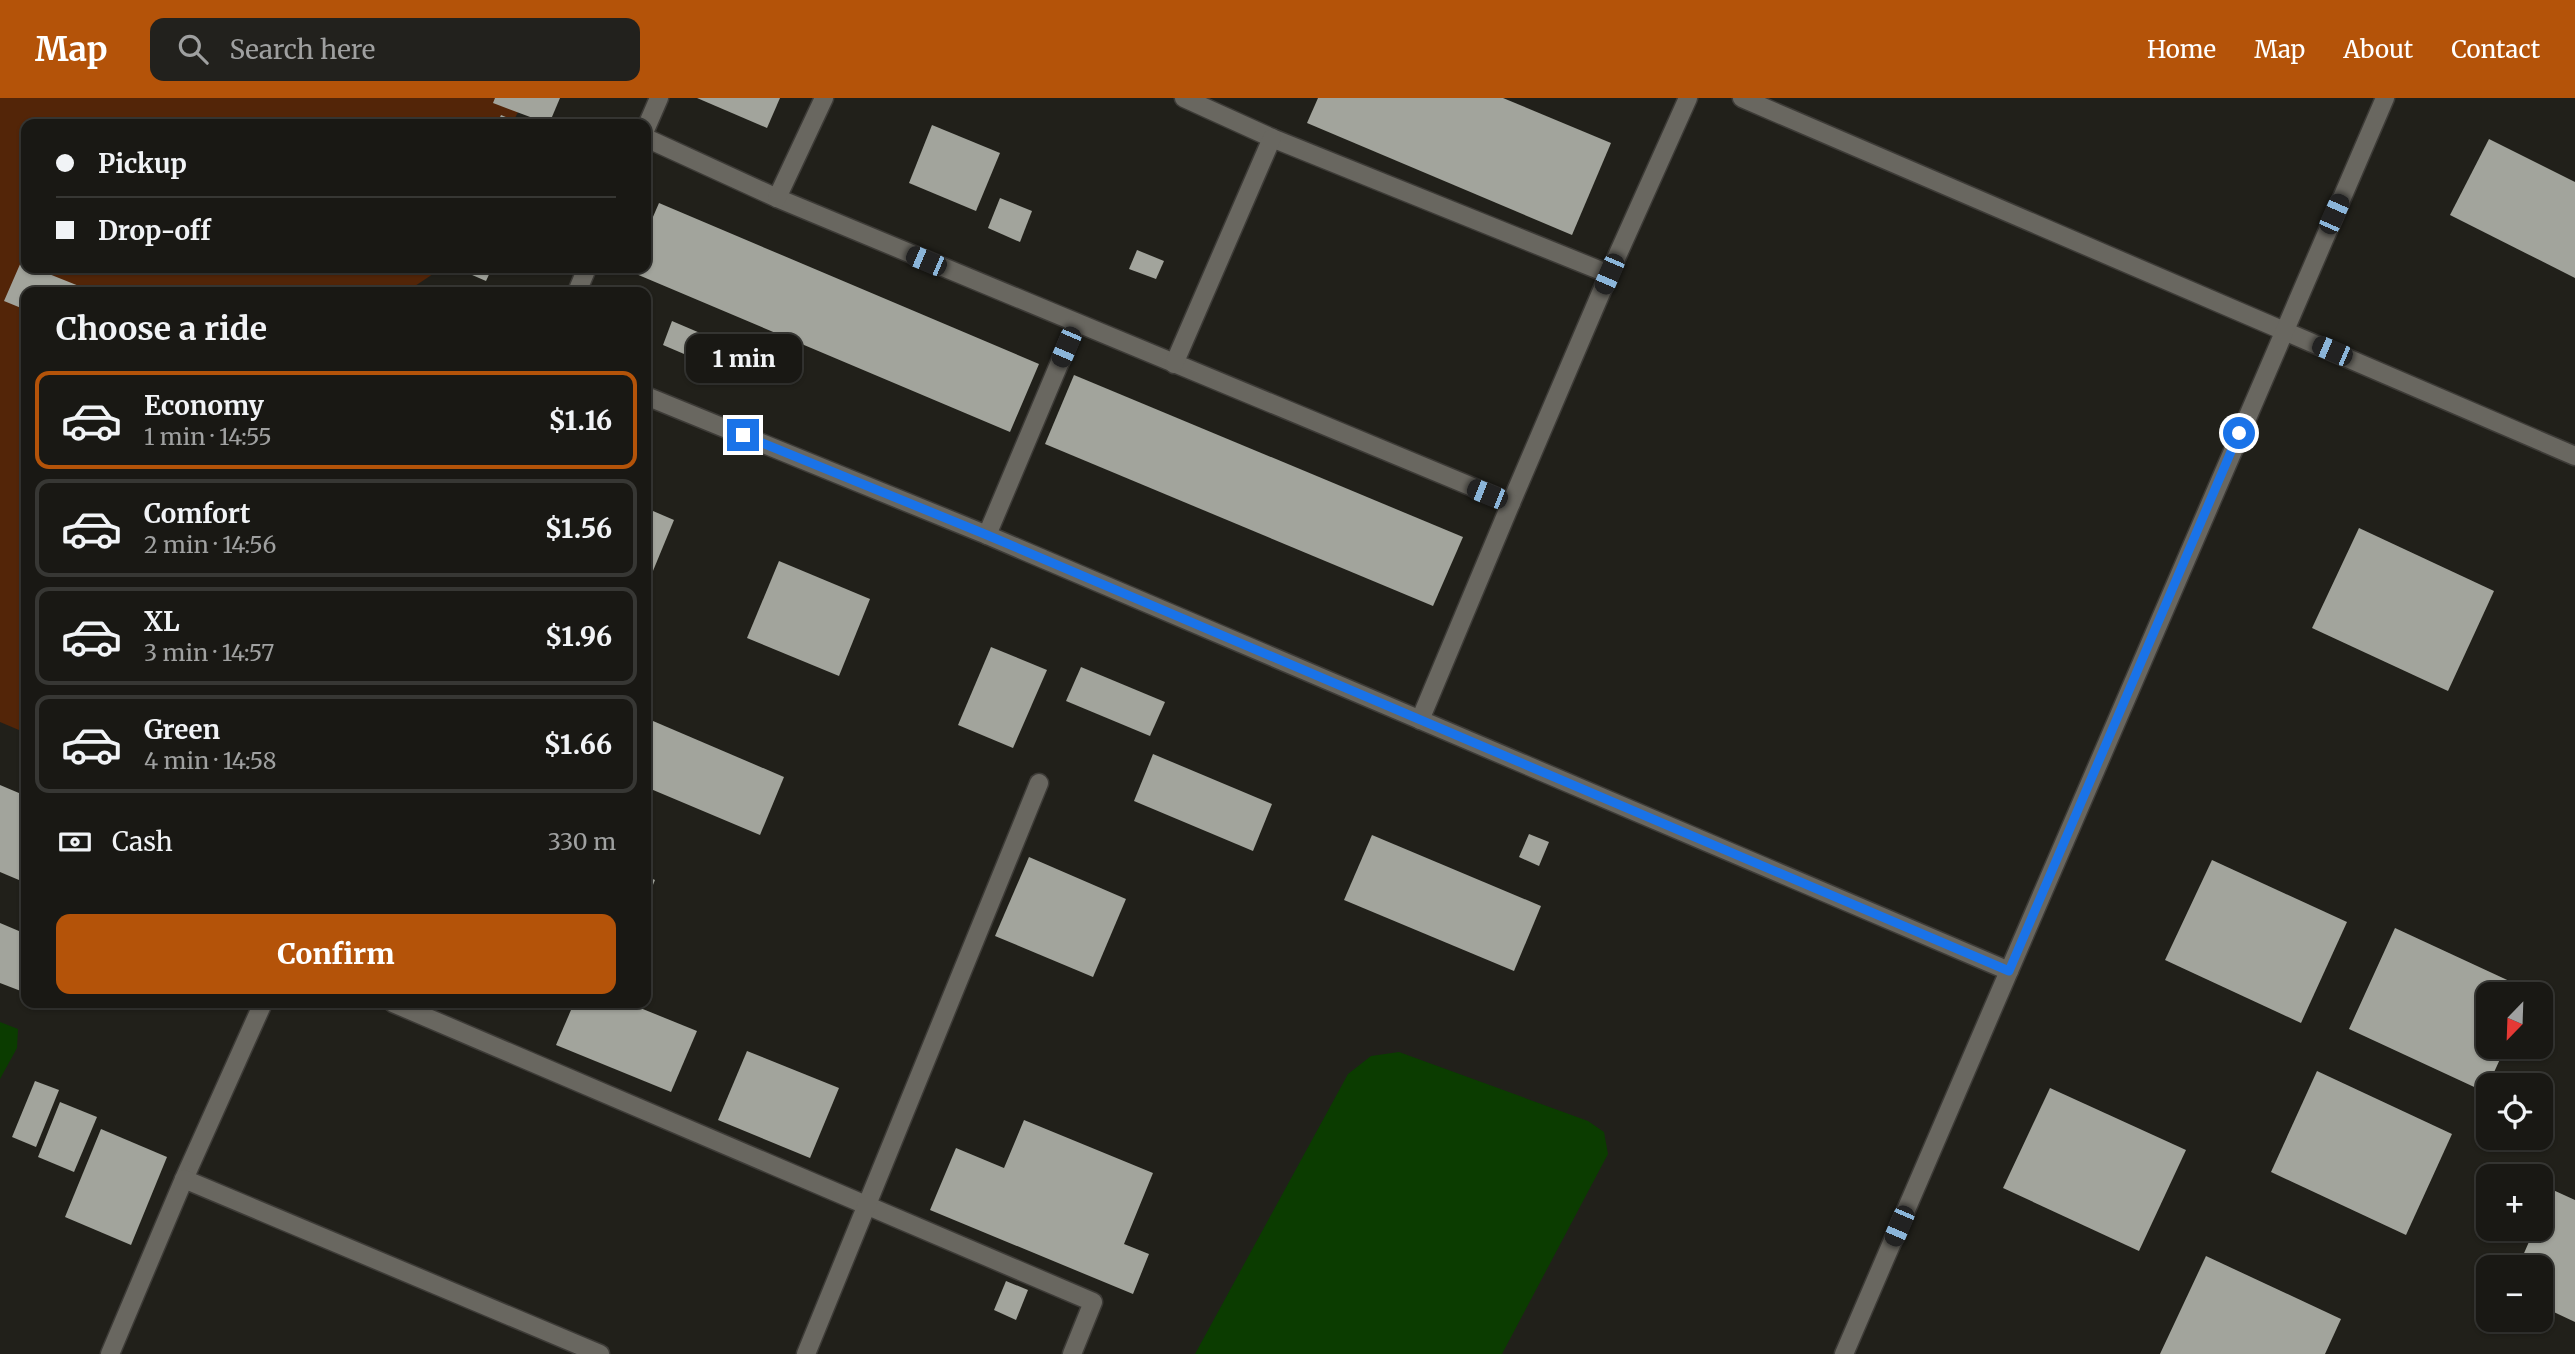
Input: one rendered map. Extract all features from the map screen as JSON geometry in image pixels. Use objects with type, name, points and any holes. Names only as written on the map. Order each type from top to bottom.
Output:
[{"type":"street","points":[[650,119],[659,98]]},
{"type":"street","points":[[777,198],[824,98]]},
{"type":"street","points":[[1184,98],[1272,138],[1609,274]]},
{"type":"street","points":[[1420,720],[1609,274],[1688,98]]},
{"type":"street","points":[[1742,98],[2575,456]]},
{"type":"street","points":[[1844,1354],[2385,98]]},
{"type":"street","points":[[1174,364],[1272,138]]},
{"type":"street","points":[[651,140],[777,198],[1511,503]]},
{"type":"street","points":[[987,535],[1076,324]]},
{"type":"street","points":[[651,398],[987,535],[2009,971]]},
{"type":"street","points":[[806,1354],[1039,783]]},
{"type":"street","points":[[110,1354],[261,1008]]},
{"type":"street","points":[[405,1008],[1093,1303],[1072,1354]]},
{"type":"street","points":[[184,1179],[600,1354]]},
{"type":"shaded area","points":[[0,98],[525,98],[514,119],[21,119],[21,273],[434,273],[414,287],[21,287],[21,731],[0,722]]},
{"type":"shaded area","points":[[0,1022],[18,1029],[17,1048],[0,1079]]},
{"type":"shaded area","points":[[1399,1052],[1588,1121],[1604,1132],[1608,1154],[1502,1354],[1195,1354],[1348,1074],[1371,1056]]},
{"type":"building","points":[[495,98],[560,98],[551,119],[536,119],[493,103]]},
{"type":"building","points":[[697,98],[780,98],[767,128]]},
{"type":"building","points":[[1318,98],[1503,98],[1611,143],[1572,235],[1307,123]]},
{"type":"building","points":[[932,125],[1000,153],[976,211],[909,183]]},
{"type":"building","points":[[2489,139],[2575,182],[2575,278],[2450,215]]},
{"type":"building","points":[[1000,198],[1032,211],[1020,242],[988,228]]},
{"type":"building","points":[[659,203],[1039,364],[1010,432],[634,273],[651,273],[651,221]]},
{"type":"building","points":[[1137,250],[1164,261],[1156,279],[1129,269]]},
{"type":"building","points":[[21,262],[21,273],[46,273],[82,287],[21,287],[21,308],[4,301]]},
{"type":"building","points":[[468,273],[490,273],[486,281]]},
{"type":"building","points":[[672,321],[754,356],[745,380],[663,345]]},
{"type":"building","points":[[1074,375],[1463,537],[1433,606],[1045,444]]},
{"type":"building","points":[[651,510],[674,520],[651,576]]},
{"type":"building","points":[[2359,528],[2494,591],[2448,691],[2312,628]]},
{"type":"building","points":[[779,561],[870,599],[839,676],[747,638]]},
{"type":"building","points":[[991,647],[1047,670],[1013,748],[958,725]]},
{"type":"building","points":[[1081,667],[1165,702],[1150,736],[1066,701]]},
{"type":"building","points":[[651,720],[784,777],[760,835],[651,789]]},
{"type":"building","points":[[1153,754],[1272,804],[1253,851],[1134,801]]},
{"type":"building","points":[[0,785],[21,794],[21,881],[0,872]]},
{"type":"building","points":[[1529,834],[1549,842],[1539,866],[1519,857]]},
{"type":"building","points":[[1372,835],[1541,906],[1514,971],[1344,900]]},
{"type":"building","points":[[1029,857],[1126,899],[1093,977],[995,936]]},
{"type":"building","points":[[2212,860],[2347,922],[2301,1023],[2165,960]]},
{"type":"building","points":[[0,923],[21,932],[21,991],[0,983]]},
{"type":"building","points":[[2395,928],[2512,982],[2476,982],[2476,1059],[2500,1059],[2494,1073],[2476,1073],[2476,1088],[2349,1029]]},
{"type":"building","points":[[572,1008],[640,1008],[697,1031],[671,1092],[556,1045]]},
{"type":"building","points":[[747,1051],[839,1088],[810,1158],[718,1120]]},
{"type":"building","points":[[2317,1071],[2452,1134],[2406,1235],[2271,1172]]},
{"type":"building","points":[[35,1081],[59,1090],[36,1147],[12,1137]]},
{"type":"building","points":[[2050,1088],[2186,1150],[2139,1251],[2003,1188]]},
{"type":"building","points":[[60,1102],[97,1117],[74,1172],[38,1157]]},
{"type":"building","points":[[1024,1120],[1153,1173],[1124,1244],[1149,1254],[1133,1294],[930,1210],[956,1148],[1004,1168]]},
{"type":"building","points":[[101,1129],[167,1157],[131,1245],[65,1217]]},
{"type":"building","points":[[2553,1190],[2575,1200],[2575,1322],[2553,1312],[2553,1255],[2523,1255],[2529,1241],[2553,1241]]},
{"type":"building","points":[[2206,1256],[2341,1319],[2325,1354],[2160,1354]]},
{"type":"building","points":[[1006,1281],[1028,1290],[1016,1320],[994,1310]]},
{"type":"route","points":[[743,435],[987,535],[2009,971],[2239,433]]}]
